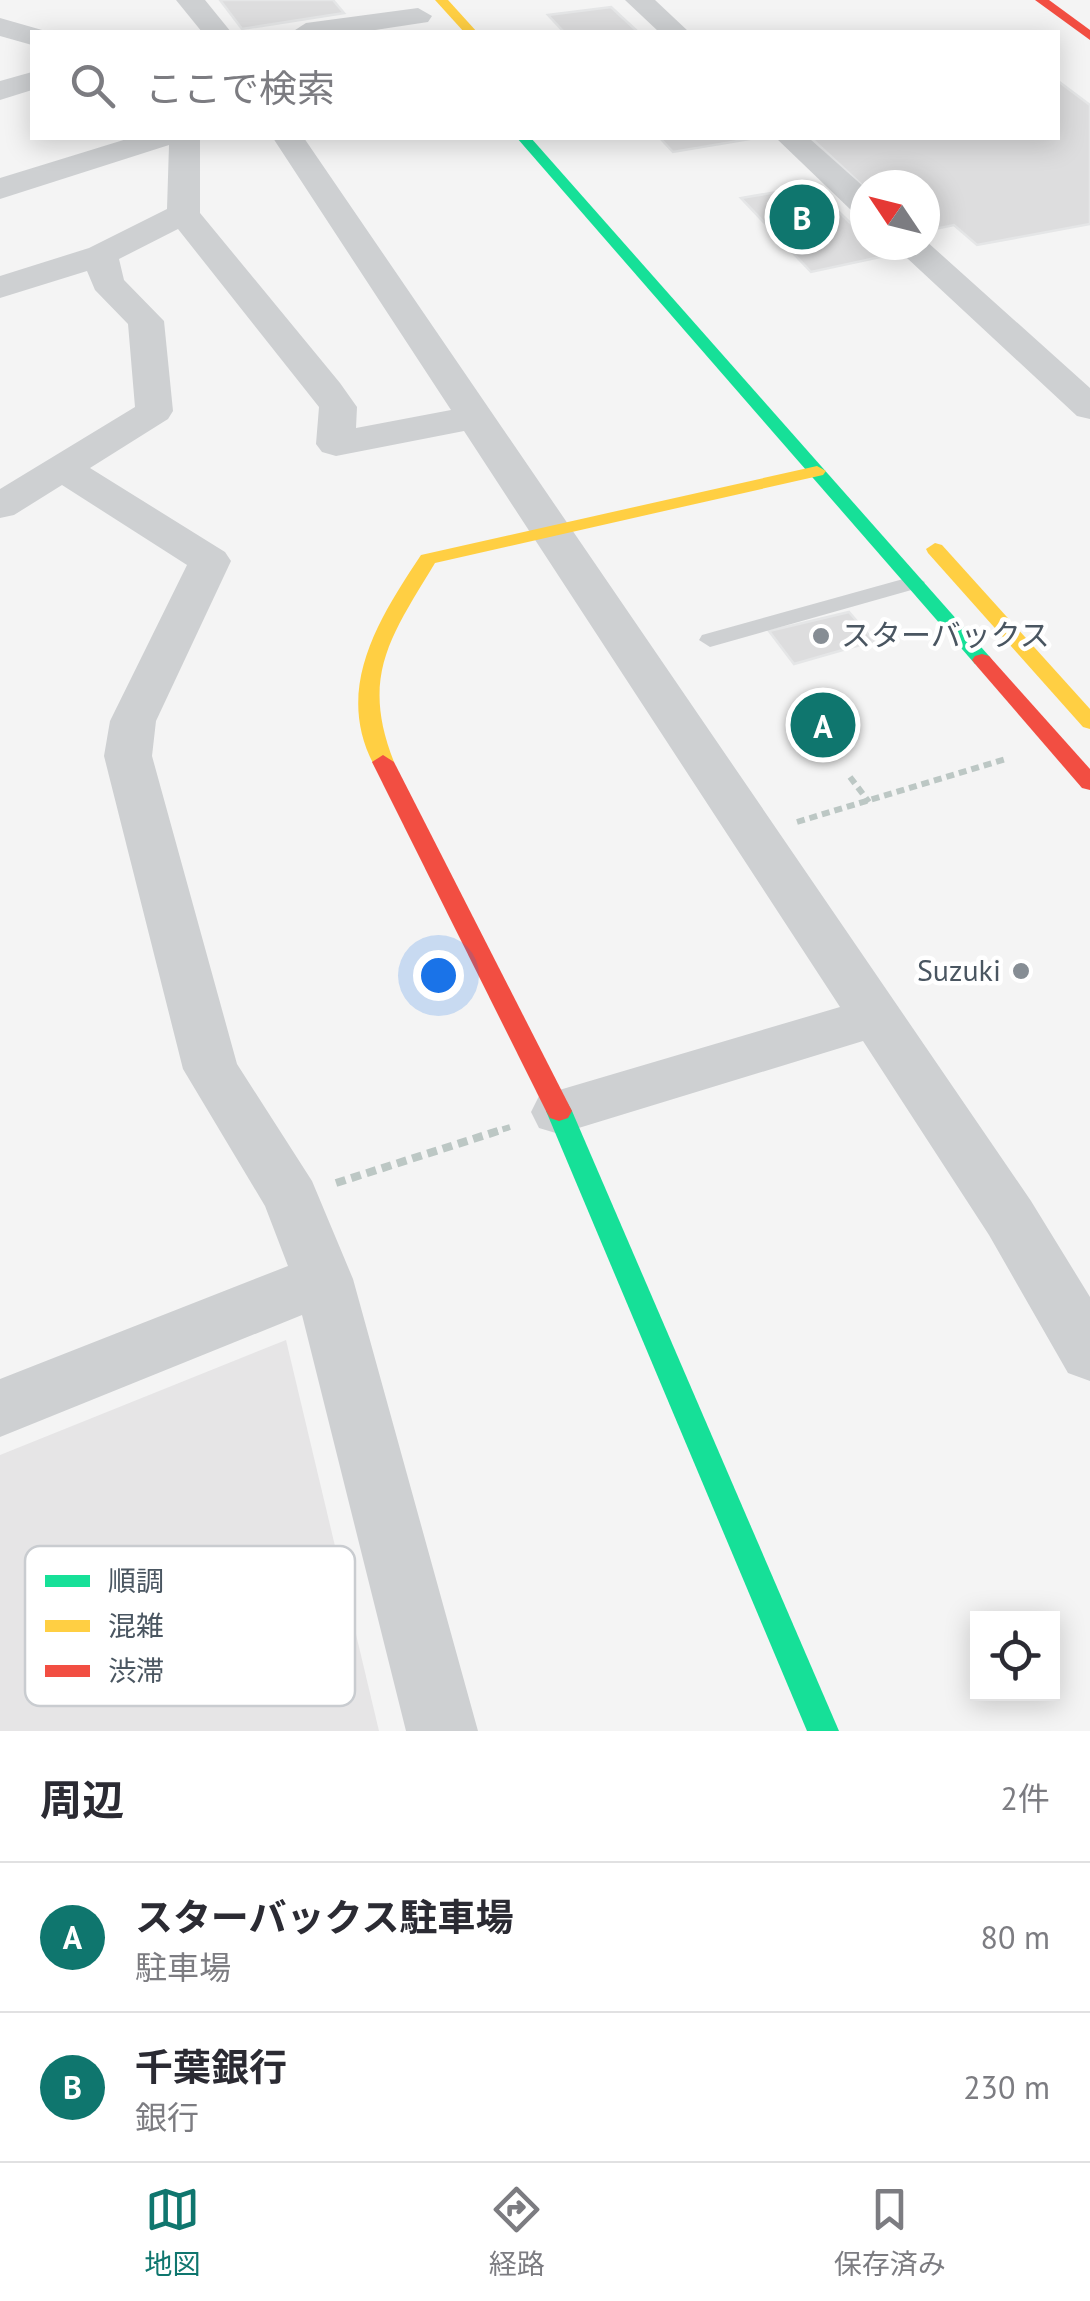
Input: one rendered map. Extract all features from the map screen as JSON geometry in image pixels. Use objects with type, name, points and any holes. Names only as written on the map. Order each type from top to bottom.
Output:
[{"type":"street","points":[[190,0],[215,30]]},
{"type":"street","points":[[639,0],[673,30]]},
{"type":"street","points":[[1040,0],[1090,36]]},
{"type":"street","points":[[318,30],[424,12],[465,30]]},
{"type":"street","points":[[4,13],[30,34]]},
{"type":"street","points":[[0,90],[30,82]]},
{"type":"street","points":[[0,188],[154,140]]},
{"type":"street","points":[[185,140],[183,214],[328,391],[338,407],[336,444],[475,417]]},
{"type":"street","points":[[290,140],[1010,1218],[1090,1353]]},
{"type":"street","points":[[526,140],[1090,783]]},
{"type":"street","points":[[793,140],[850,191]]},
{"type":"street","points":[[0,287],[101,255],[183,214]]},
{"type":"street","points":[[0,506],[154,411],[146,321],[107,283],[101,255]]},
{"type":"street","points":[[927,260],[1090,408]]},
{"type":"street","points":[[60,466],[210,561],[134,722],[128,756],[211,1069],[290,1198],[323,1279],[442,1731]]},
{"type":"street","points":[[817,471],[428,559],[376,656],[364,688],[366,718],[378,752],[559,1112],[823,1731]]},
{"type":"street","points":[[919,532],[1090,722]]},
{"type":"street","points":[[559,1112],[875,1017]]},
{"type":"street","points":[[0,1408],[323,1279]]},
{"type":"lane","points":[[710,640],[914,582]]},
{"type":"path","points":[[852,807],[1006,759]]},
{"type":"path","points":[[850,777],[869,802]]},
{"type":"path","points":[[338,1182],[485,1135]]},
{"type":"shaded area","points":[[286,1340],[335,1546],[25,1546],[25,1706],[355,1706],[355,1630],[379,1731],[0,1731],[0,1455]]},
{"type":"building","points":[[220,0],[333,0],[344,13],[242,29]]},
{"type":"building","points":[[611,7],[636,30],[562,30],[548,15]]},
{"type":"building","points":[[1060,82],[1090,105],[1090,224],[977,245],[954,225],[940,228],[940,170],[850,170],[850,174],[813,140],[1060,140]]},
{"type":"building","points":[[662,140],[744,140],[673,152]]},
{"type":"building","points":[[812,186],[850,223],[850,260],[866,260],[811,272],[741,198]]},
{"type":"building","name":"スターバックス","points":[[849,612],[874,641],[794,664],[769,631]]},
{"type":"traffic: fast","points":[[526,140],[982,660]]},
{"type":"traffic: fast","points":[[559,1111],[823,1731]]},
{"type":"traffic: slow","points":[[441,0],[469,30]]},
{"type":"traffic: slow","points":[[383,762],[371,732],[368,679],[385,632],[428,559],[817,471]]},
{"type":"traffic: slow","points":[[935,549],[1090,722]]},
{"type":"traffic: jam","points":[[1041,0],[1090,36]]},
{"type":"traffic: jam","points":[[982,660],[1090,783]]},
{"type":"traffic: jam","points":[[383,762],[559,1111]]},
{"type":"place","name":"千葉銀行","points":[[802,217]]},
{"type":"place","name":"スターバックス","points":[[821,636]]},
{"type":"place","name":"スターバックス駐車場","points":[[823,725]]},
{"type":"place","name":"Suzuki","points":[[1021,971]]}]
